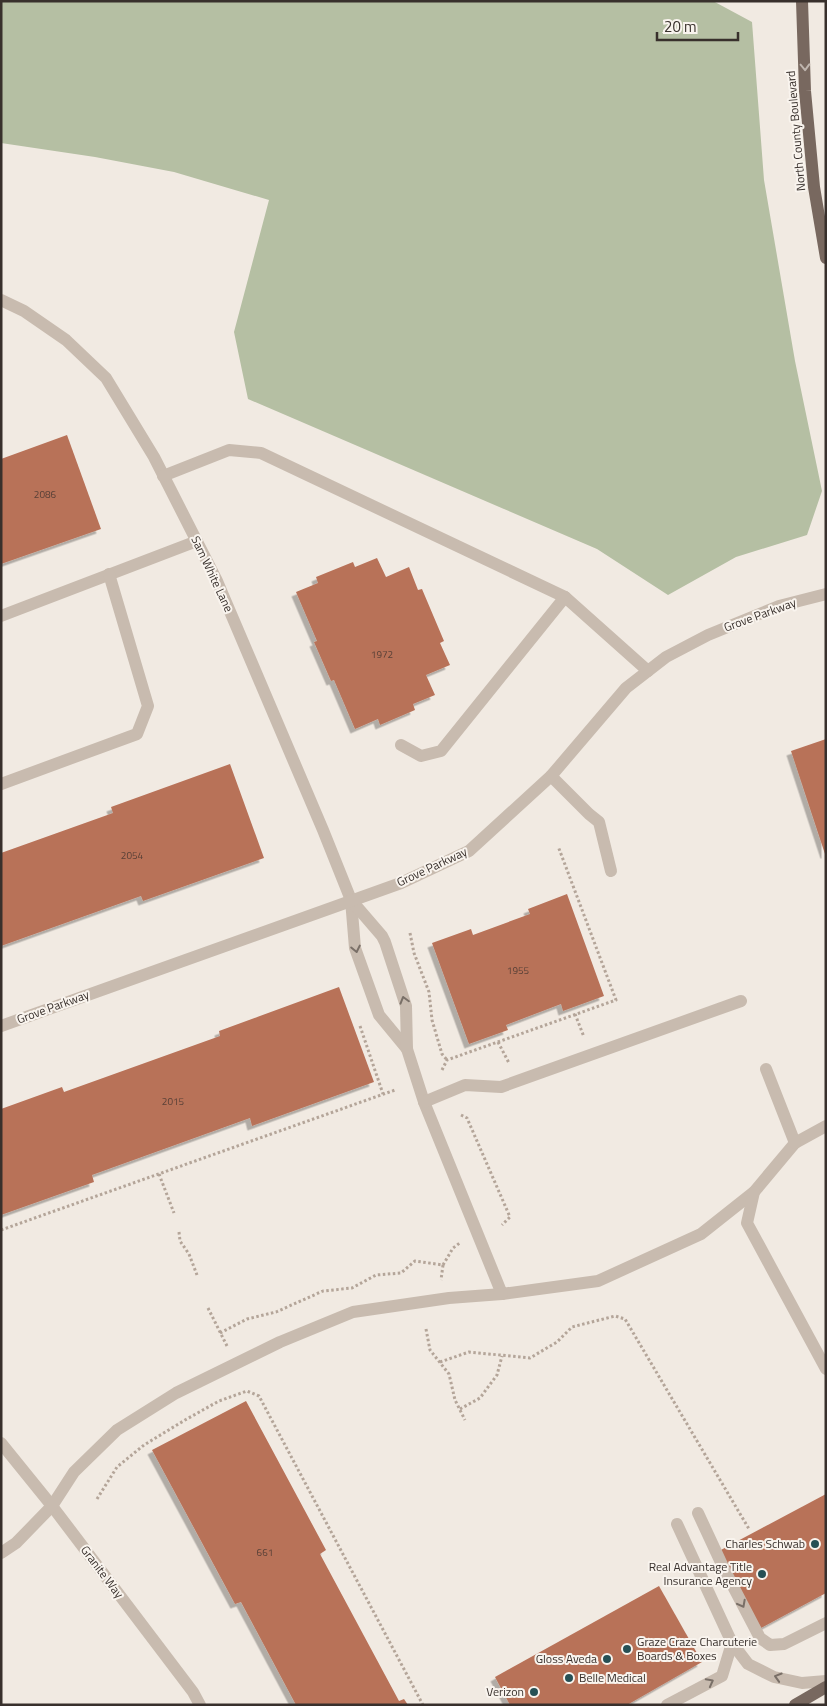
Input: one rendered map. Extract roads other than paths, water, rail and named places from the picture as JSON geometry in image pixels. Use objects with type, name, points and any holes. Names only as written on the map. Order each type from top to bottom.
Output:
[{"type":"main road","name":"North County Boulevard","points":[[802,1],[807,110],[814,187],[826,258]]},
{"type":"main road","points":[[795,1705],[826,1688]]},
{"type":"street","name":"Sam White Lane","points":[[1,300],[24,311],[66,340],[106,378],[163,476],[217,581],[352,900]]},
{"type":"street","points":[[163,476],[229,450],[262,453],[565,597],[648,671]]},
{"type":"street","points":[[1,616],[196,541]]},
{"type":"street","points":[[1,784],[137,734],[148,706],[109,574]]},
{"type":"street","name":"Grove Parkway","points":[[1,1026],[401,883],[469,851],[551,776],[626,688],[666,657],[708,635],[779,606],[826,594]]},
{"type":"street","points":[[401,745],[421,756],[440,751],[565,597]]},
{"type":"street","points":[[551,776],[599,822],[611,871]]},
{"type":"street","points":[[352,900],[355,948],[379,1015],[407,1048]]},
{"type":"street","points":[[352,900],[385,942],[406,1006],[407,1048],[424,1102],[502,1294]]},
{"type":"street","points":[[424,1102],[465,1085],[501,1087],[742,1001]]},
{"type":"street","points":[[766,1069],[795,1143]]},
{"type":"street","points":[[1,1554],[16,1543],[52,1506],[74,1472],[117,1430],[176,1393],[280,1342],[352,1312],[449,1298],[502,1294],[598,1281],[701,1234],[754,1192],[795,1143],[826,1126]]},
{"type":"street","points":[[754,1192],[746,1223],[826,1369]]},
{"type":"street","name":"Granite Way","points":[[1,1442],[193,1692],[200,1705]]},
{"type":"street","points":[[698,1512],[724,1569],[760,1638],[770,1645],[784,1644],[826,1623]]},
{"type":"street","points":[[676,1524],[732,1643],[748,1664],[774,1677],[802,1683],[826,1681]]},
{"type":"street","points":[[667,1705],[722,1676],[732,1643]]},
{"type":"place","name":"Charles Schwab","points":[[815,1544]]},
{"type":"place","name":"Real Advantage Title Insurance Agency","points":[[762,1574]]},
{"type":"place","name":"Graze Craze Charcuterie Boards & Boxes","points":[[627,1649]]},
{"type":"place","name":"Gloss Aveda","points":[[607,1659]]},
{"type":"place","name":"Belle Medical","points":[[569,1678]]},
{"type":"place","name":"Verizon","points":[[534,1692]]}]
